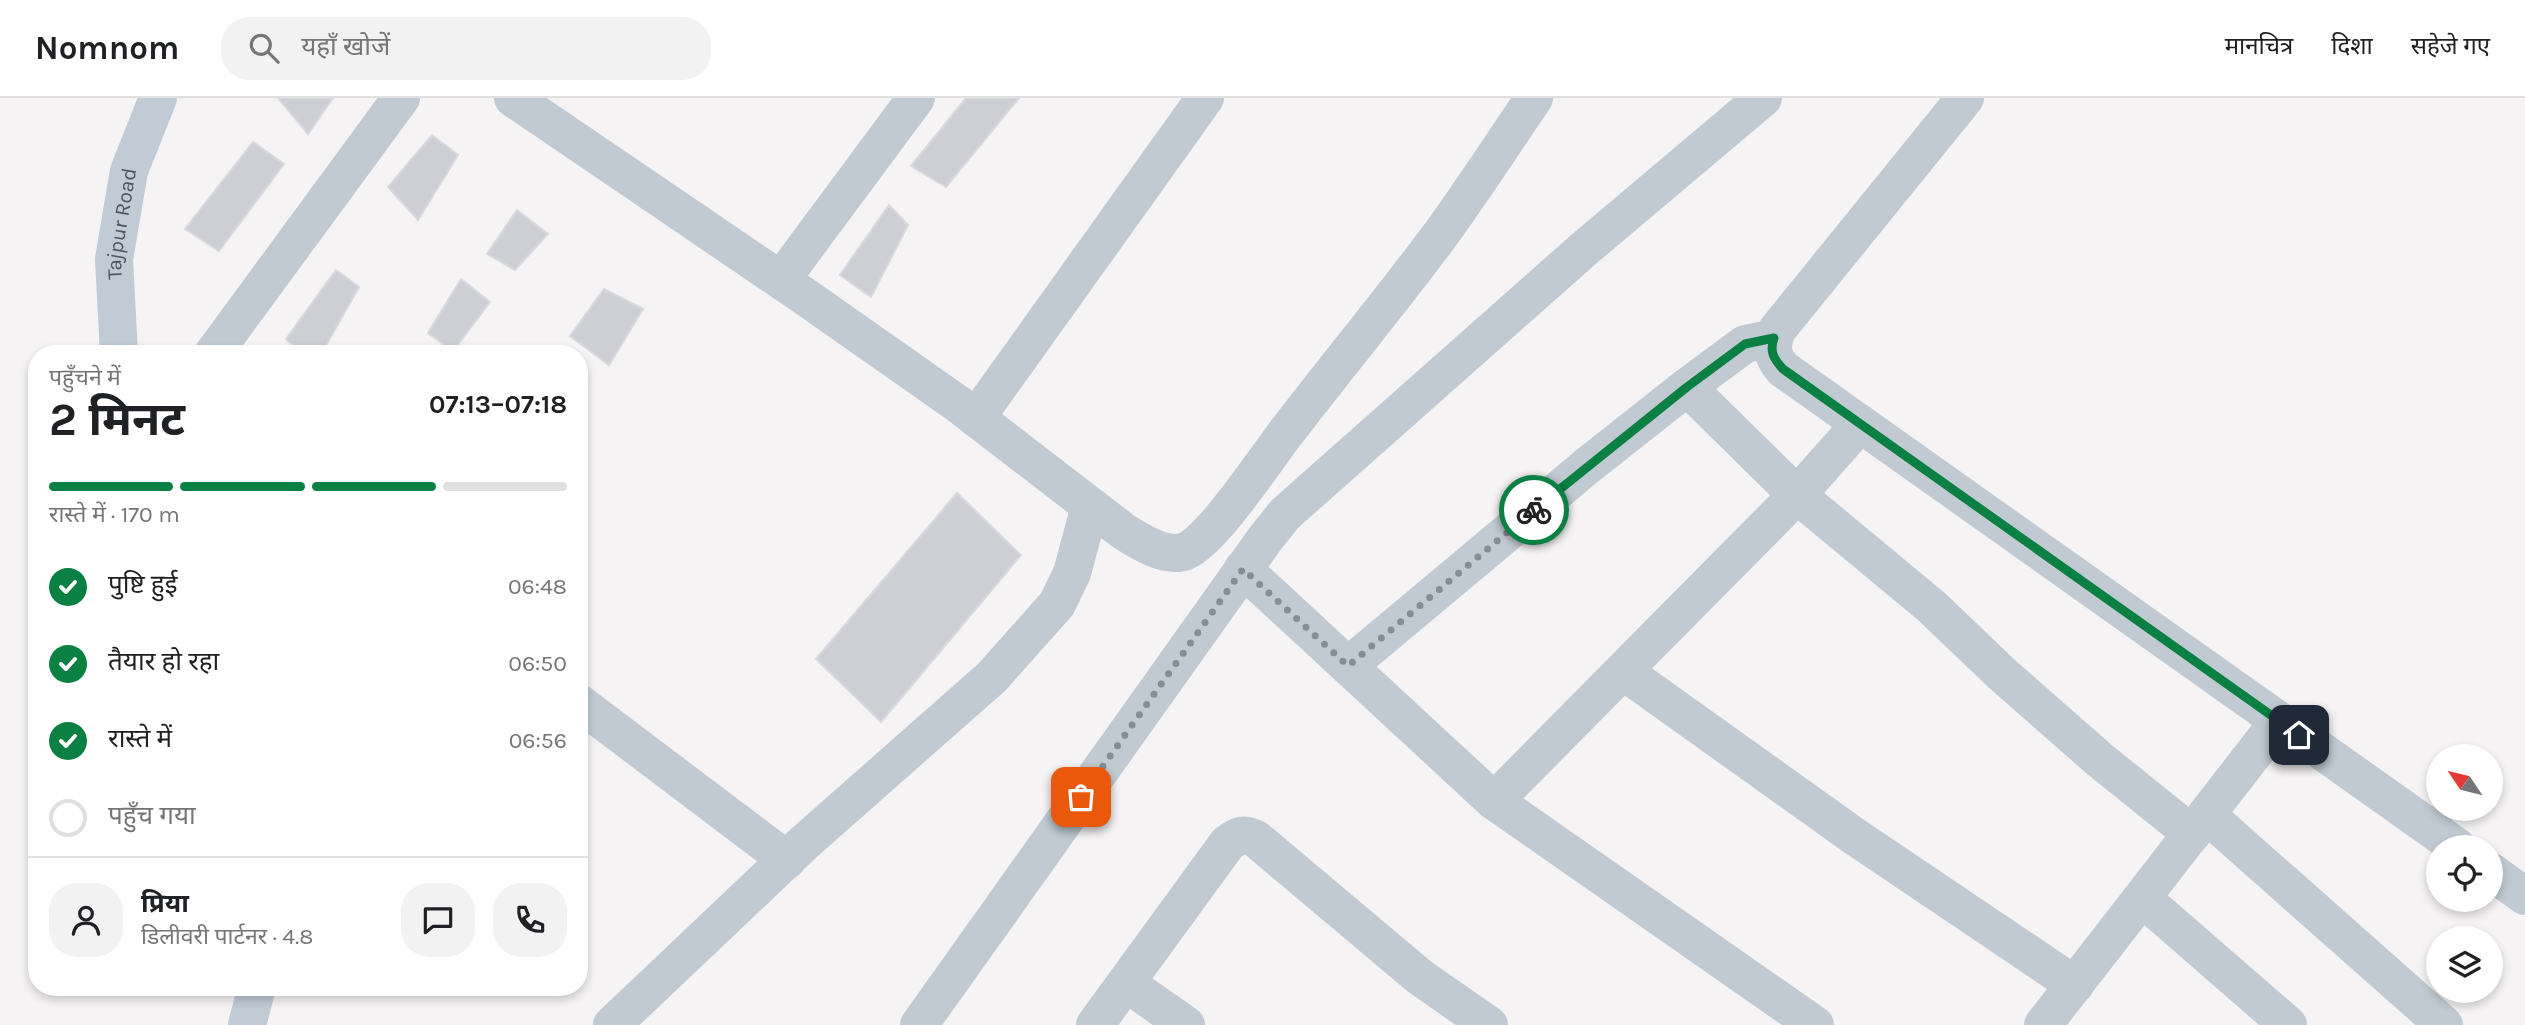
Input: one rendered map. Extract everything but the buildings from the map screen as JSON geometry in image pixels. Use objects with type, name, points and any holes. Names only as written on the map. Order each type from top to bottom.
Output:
[{"type":"main road","name":"Tajpur Road","points":[[119,345],[114,259],[130,171],[158,98]]},
{"type":"main road","points":[[247,1025],[255,996]]},
{"type":"street","points":[[221,345],[401,98]]},
{"type":"street","points":[[513,98],[781,280],[976,418],[1123,531],[1158,549],[1185,552],[1202,540],[1226,512],[1435,241],[1534,98]]},
{"type":"street","points":[[781,280],[916,98]]},
{"type":"street","points":[[1175,140],[1184,98]]},
{"type":"street","points":[[976,418],[1205,98]]},
{"type":"street","points":[[919,1025],[1243,569],[1285,514],[1584,249],[1763,98]]},
{"type":"street","points":[[1965,98],[1777,330],[1771,346],[1773,358],[1783,369],[2439,835]]},
{"type":"street","points":[[1348,666],[1587,466],[1687,387],[1745,344],[1774,338]]},
{"type":"street","points":[[1687,387],[1797,495],[1932,607],[2001,673],[2100,760],[2199,824],[2444,1025]]},
{"type":"street","points":[[1494,801],[1797,495],[1860,424]]},
{"type":"street","points":[[612,1025],[787,860],[992,677],[1057,604],[1072,573],[1090,506]]},
{"type":"street","points":[[1243,569],[1494,801],[1815,1025]]},
{"type":"street","points":[[1623,671],[1854,836],[2075,985]]},
{"type":"street","points":[[588,710],[787,860]]},
{"type":"street","points":[[2043,1025],[2278,720]]},
{"type":"street","points":[[1095,1025],[1227,844],[1238,835],[1246,834],[1256,839],[1420,977],[1489,1025]]},
{"type":"street","points":[[2503,880],[2525,896]]},
{"type":"street","points":[[2142,898],[2288,1025]]},
{"type":"street","points":[[1126,983],[1186,1025]]},
{"type":"way so far","points":[[1081,797],[1243,569],[1348,666],[1534,510]]},
{"type":"route","points":[[1534,510],[1745,344],[1774,338],[1771,346],[1773,358],[1783,369],[2299,735]]}]
